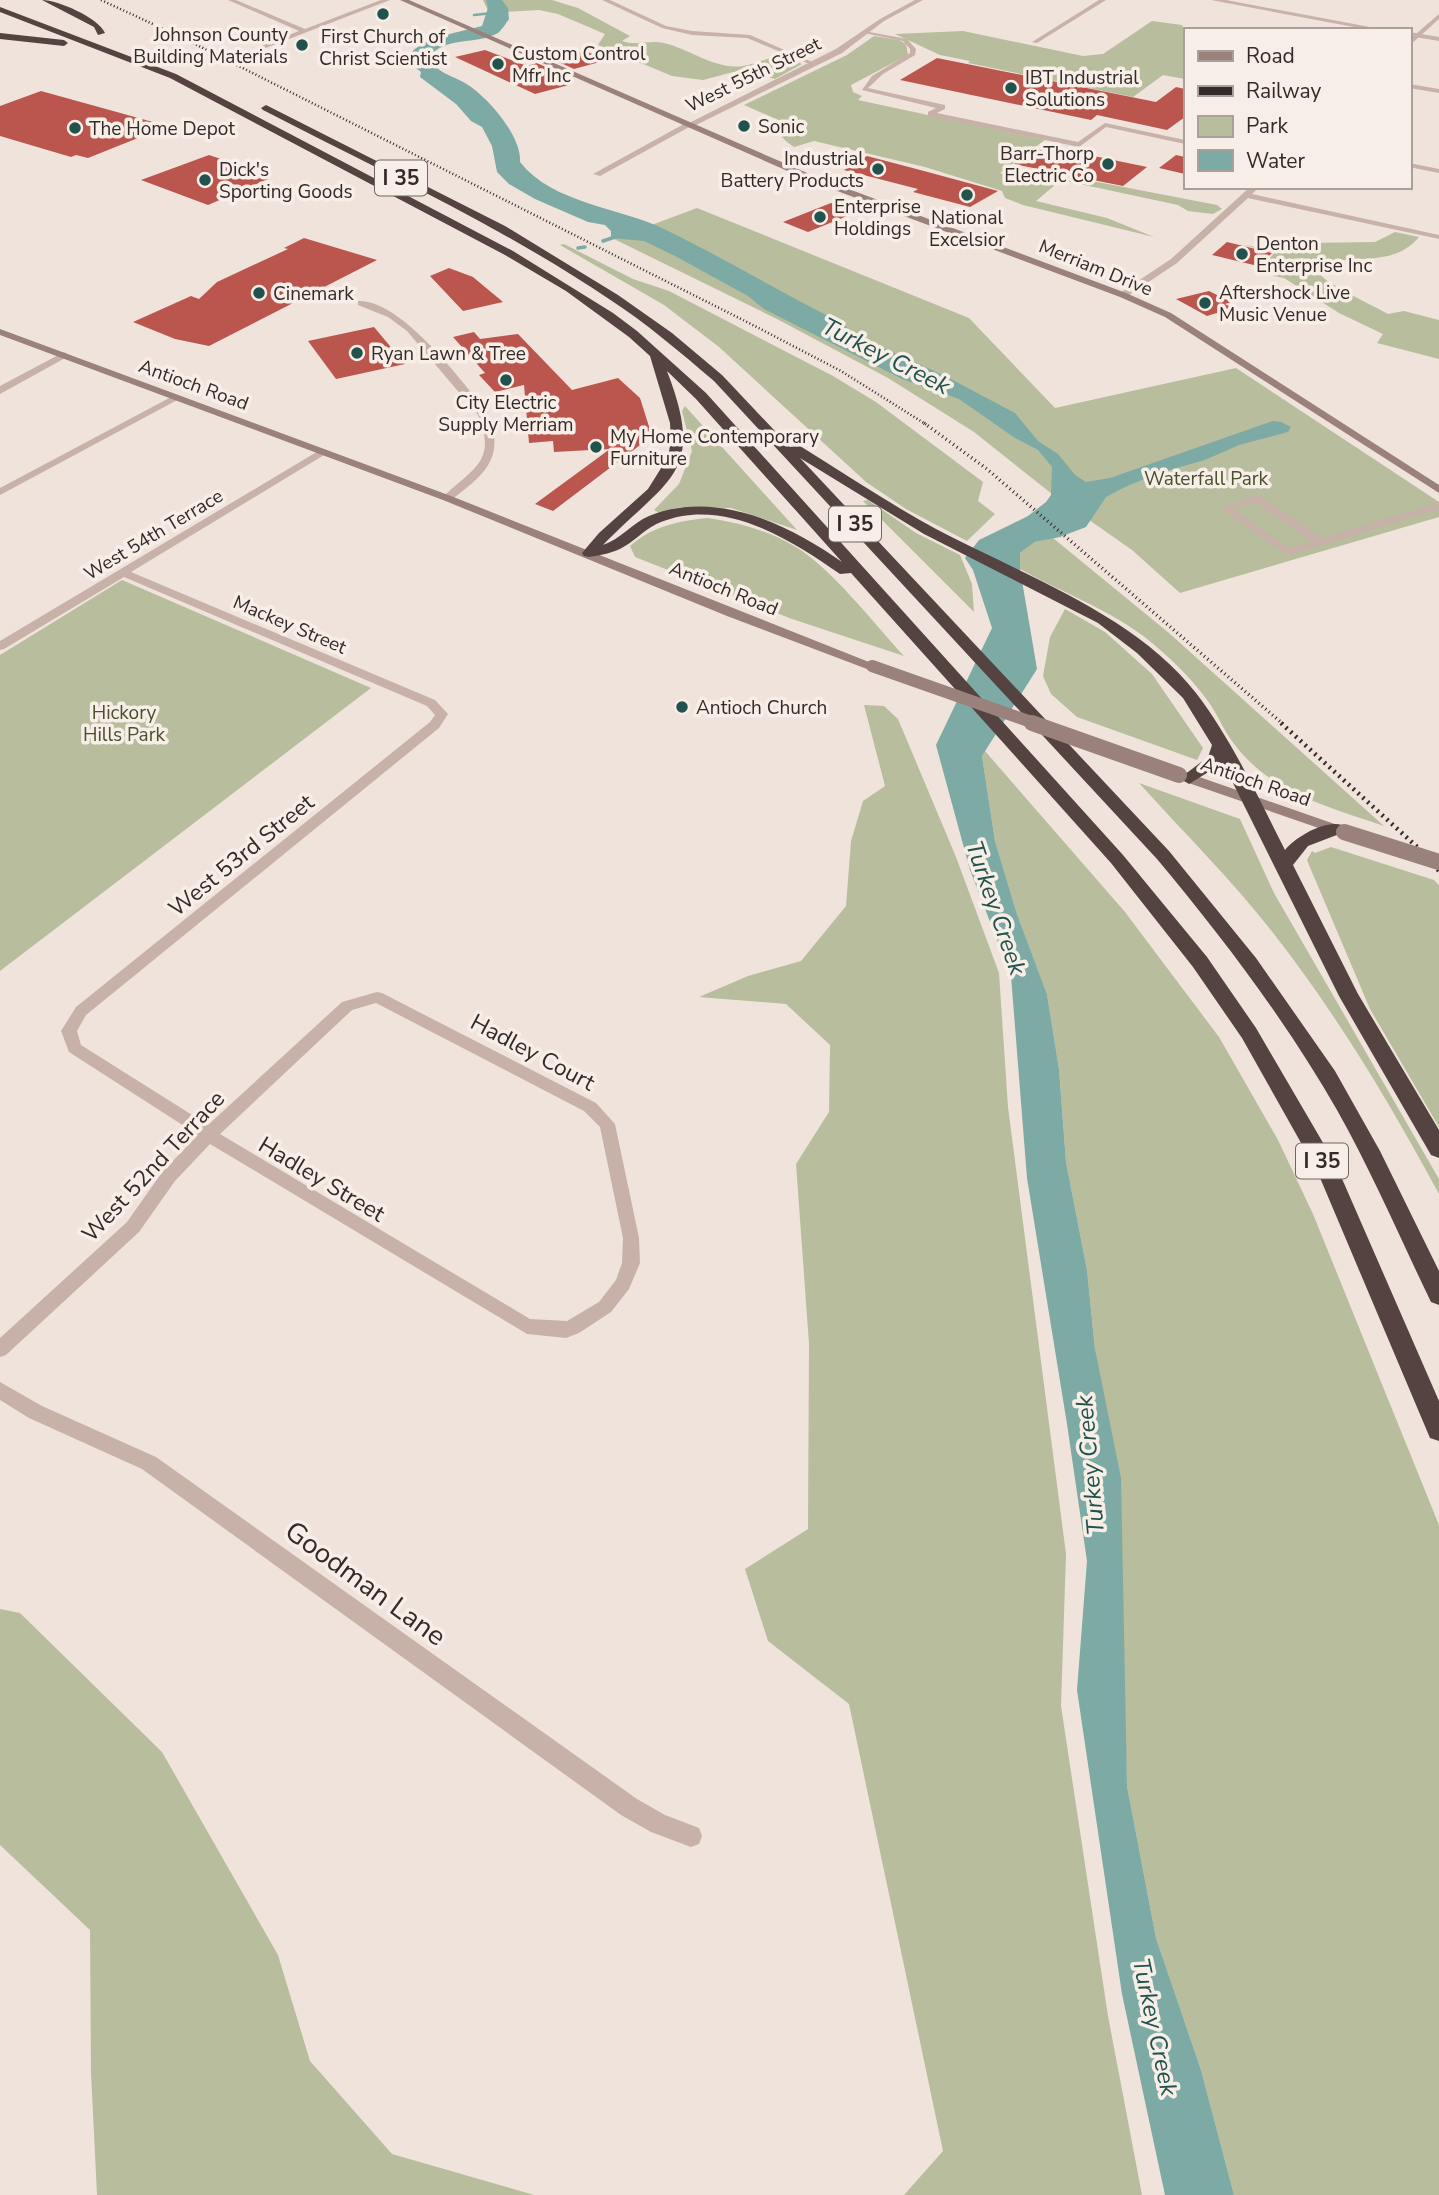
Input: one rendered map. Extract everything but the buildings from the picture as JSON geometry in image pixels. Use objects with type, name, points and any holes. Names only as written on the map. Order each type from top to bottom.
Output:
[{"type":"highway","points":[[46,0],[98,26],[101,33]]},
{"type":"highway","name":"I 35","points":[[0,9],[107,50],[207,93],[509,253],[570,289],[653,352],[701,396],[1164,914],[1249,1033],[1328,1171],[1439,1430]]},
{"type":"highway","points":[[51,15],[114,38]]},
{"type":"highway","points":[[0,36],[107,50]]},
{"type":"highway","name":"I 35","points":[[254,102],[528,244],[593,282],[656,324],[690,352],[772,434],[1139,829],[1210,910],[1294,1023],[1330,1079],[1380,1168],[1439,1295]]},
{"type":"highway","points":[[589,553],[600,538],[665,479],[678,451],[680,430],[653,352]]},
{"type":"highway","points":[[772,434],[905,517],[1080,607],[1123,635],[1168,673],[1189,695],[1251,801],[1349,996],[1439,1149]]},
{"type":"highway","points":[[589,553],[615,546],[641,527],[669,515],[685,512],[722,513],[756,521],[792,536],[876,593]]},
{"type":"highway","points":[[1184,777],[1216,761],[1220,746]]},
{"type":"highway","points":[[1283,865],[1302,842],[1340,830]]},
{"type":"main road","name":"Merriam Drive","points":[[403,0],[811,178],[1123,295],[1199,333],[1439,490]]},
{"type":"main road","name":"Antioch Road","points":[[0,332],[447,498],[589,553],[732,613],[872,666],[1251,801],[1439,862]]},
{"type":"street","points":[[231,0],[305,31]]},
{"type":"street","points":[[263,47],[387,0]]},
{"type":"street","points":[[605,0],[664,27],[692,33],[756,38],[814,64]]},
{"type":"street","name":"West 55th Street","points":[[597,174],[839,51],[920,0]]},
{"type":"street","points":[[1035,42],[1103,0]]},
{"type":"street","points":[[1214,0],[1372,28]]},
{"type":"street","points":[[1414,35],[1439,16]]},
{"type":"street","points":[[866,32],[905,40],[913,49],[913,54],[882,69],[863,89],[942,107],[931,114],[1079,145],[1105,125],[1184,142]]},
{"type":"street","points":[[1414,35],[1439,39]]},
{"type":"street","points":[[1411,86],[1439,91]]},
{"type":"street","points":[[1411,165],[1439,171]]},
{"type":"street","points":[[1123,295],[1174,261],[1253,189]]},
{"type":"street","points":[[1247,195],[1439,237]]},
{"type":"street","points":[[361,303],[390,315],[410,329],[489,424],[492,436],[488,458],[474,478],[447,498]]},
{"type":"street","points":[[0,391],[64,355]]},
{"type":"street","points":[[0,492],[176,398]]},
{"type":"street","name":"West 54th Terrace","points":[[0,646],[324,452]]},
{"type":"street","points":[[1320,542],[1256,498],[1225,508],[1287,552],[1439,506]]},
{"type":"street","name":"Mackey Street","points":[[122,572],[431,703],[442,714]]},
{"type":"street","name":"West 53rd Street","points":[[69,1031],[81,1011],[435,725],[442,714]]},
{"type":"street","name":"West 52nd Terrace","points":[[0,1349],[133,1227],[169,1176],[209,1134],[347,1006],[377,997]]},
{"type":"street","name":"Hadley Court","points":[[377,997],[590,1107],[607,1124],[631,1238],[631,1263],[623,1284],[605,1307],[573,1327]]},
{"type":"street","name":"Hadley Street","points":[[69,1031],[74,1048],[243,1157],[527,1326],[566,1330],[573,1327]]},
{"type":"street","name":"Goodman Lane","points":[[0,1390],[35,1412],[123,1448],[149,1463],[629,1807],[659,1824],[691,1836]]},
{"type":"green space","points":[[483,0],[552,0],[578,8],[630,36],[622,41],[664,43],[722,65],[743,66],[780,55],[802,64],[775,79],[733,72],[703,80],[672,76],[598,45],[605,34],[558,14],[539,10],[489,13]]},
{"type":"green space","points":[[1152,21],[1182,25],[1184,29],[1184,79],[1163,75],[1133,97],[968,63],[970,61],[940,55],[895,34],[963,31],[1083,56],[1103,54]]},
{"type":"green space","points":[[874,36],[899,40],[906,44],[908,55],[851,85],[853,92],[862,96],[858,100],[1045,140],[1000,173],[1044,183],[1056,174],[1217,205],[1222,209],[1213,214],[1188,211],[1178,205],[1061,180],[1036,201],[1107,218],[1154,237],[1023,205],[1005,198],[1002,191],[925,167],[814,141],[794,147],[782,137],[781,121],[744,105],[847,55]]},
{"type":"green space","name":"Waterfall Park","points":[[697,208],[969,318],[1055,408],[1236,368],[1439,502],[1439,517],[1180,593],[1132,550],[1052,494],[974,432],[888,378],[777,319],[614,239]]},
{"type":"green space","points":[[1395,232],[1419,237],[1397,253],[1384,257],[1330,262],[1318,265],[1320,271],[1326,280],[1388,314],[1404,311],[1439,320],[1439,359],[1377,343],[1383,334],[1339,313],[1284,278],[1274,276],[1264,266],[1274,253],[1244,245],[1281,251],[1304,249],[1308,243],[1375,242]]},
{"type":"green space","points":[[564,244],[633,279],[669,291],[833,376],[876,402],[983,482],[978,501],[995,514],[967,541],[906,509],[866,482],[719,347],[664,305],[560,245]]},
{"type":"green space","points":[[685,406],[797,530],[731,508],[681,507],[659,513],[654,510],[679,484],[692,451],[682,411]]},
{"type":"green space","points":[[868,500],[916,533],[960,555],[972,584],[974,612],[863,501]]},
{"type":"green space","points":[[708,518],[763,531],[808,555],[837,581],[904,656],[792,619],[635,557],[630,546],[666,526]]},
{"type":"green space","points":[[1053,538],[1169,633],[1384,826],[1323,805],[1284,787],[1266,775],[1235,745],[1193,682],[1144,636],[1110,615],[1020,569],[1020,553],[1035,542]]},
{"type":"green space","name":"Hickory Hills Park","points":[[122,580],[371,688],[0,971],[0,655]]},
{"type":"green space","points":[[1065,609],[1105,632],[1152,674],[1203,748],[1197,760],[1077,717],[1051,694],[1043,676],[1050,637]]},
{"type":"green space","points":[[864,705],[884,706],[898,719],[956,857],[999,973],[1008,1107],[1066,1554],[1061,1706],[1108,2016],[1142,2195],[904,2195],[943,2151],[849,1704],[768,1641],[745,1569],[808,1529],[809,1344],[796,1164],[829,1112],[830,1045],[786,1004],[699,997],[748,976],[801,961],[846,906],[851,841],[863,801],[885,786]]},
{"type":"green space","points":[[985,751],[1125,912],[1219,1037],[1278,1140],[1313,1214],[1439,1525],[1439,2195],[1234,2195],[1201,2070],[1156,1938],[1127,1786],[1123,1688],[1087,1270],[1066,1162],[1059,1069],[1047,994],[1017,914],[995,841],[982,756]]},
{"type":"green space","points":[[1139,783],[1240,819],[1274,893],[1439,1179],[1439,1194],[1362,1060],[1297,965],[1242,895]]},
{"type":"green space","points":[[1331,847],[1434,880],[1439,885],[1439,1127],[1370,1009],[1307,860],[1312,851],[1315,853]]},
{"type":"green space","points":[[0,1609],[20,1613],[162,1752],[278,1955],[310,2061],[392,2154],[534,2195],[97,2195],[91,2073],[90,1930],[0,1845]]},
{"type":"water","name":"Turkey Creek","points":[[486,0],[502,0],[508,8],[509,19],[499,32],[490,37],[443,46],[429,58],[440,70],[474,89],[493,107],[515,141],[520,162],[534,176],[568,196],[664,229],[836,320],[862,338],[947,377],[1015,413],[1038,441],[1058,454],[1075,475],[1086,482],[1110,478],[1273,421],[1291,427],[1288,432],[1239,445],[1205,460],[1159,473],[1125,487],[1106,497],[1086,527],[1060,537],[1035,542],[1020,553],[1020,569],[1037,669],[982,756],[995,841],[1017,914],[1047,994],[1059,1069],[1066,1162],[1087,1270],[1095,1349],[1121,1478],[1127,1786],[1156,1938],[1201,2070],[1234,2195],[1165,2195],[1122,1994],[1077,1690],[1087,1561],[1027,1178],[1011,976],[970,870],[936,745],[992,628],[973,570],[965,558],[979,540],[1028,516],[1046,502],[1051,495],[1052,467],[1038,450],[1015,438],[959,399],[902,379],[764,309],[748,296],[644,241],[611,238],[611,231],[605,225],[588,222],[535,199],[509,184],[497,172],[492,146],[482,127],[471,121],[456,104],[420,77],[421,72],[413,66],[409,55],[433,39],[482,26],[488,8]]},
{"type":"waterway","points":[[474,15],[493,13]]},
{"type":"waterway","points":[[603,241],[618,236]]},
{"type":"waterway","points":[[578,248],[585,247]]},
{"type":"railway","points":[[101,0],[185,39],[749,323],[841,371],[925,424]]},
{"type":"railway","points":[[925,424],[987,469],[1283,724]]},
{"type":"railway","points":[[1281,723],[1426,855],[1439,871]]},
{"type":"place","name":"First Church of Christ Scientist","points":[[383,14]]},
{"type":"place","name":"Johnson County Building Materials","points":[[302,45]]},
{"type":"place","name":"Custom Control Mfr Inc","points":[[498,64]]},
{"type":"place","name":"IBT Industrial Solutions","points":[[1011,88]]},
{"type":"place","name":"Sonic","points":[[744,126]]},
{"type":"place","name":"The Home Depot","points":[[75,128]]},
{"type":"place","name":"Barr-Thorp Electric Co","points":[[1108,164]]},
{"type":"place","name":"Industrial Battery Products","points":[[878,169]]},
{"type":"place","name":"Dick's Sporting Goods","points":[[205,180]]},
{"type":"place","name":"National Excelsior","points":[[967,195]]},
{"type":"place","name":"Enterprise Holdings","points":[[820,217]]},
{"type":"place","name":"Denton Enterprise Inc","points":[[1242,254]]},
{"type":"place","name":"Cinemark","points":[[259,293]]},
{"type":"place","name":"Aftershock Live Music Venue","points":[[1205,303]]},
{"type":"place","name":"Ryan Lawn & Tree","points":[[357,353]]},
{"type":"place","name":"City Electric Supply Merriam","points":[[506,380]]},
{"type":"place","name":"My Home Contemporary Furniture","points":[[596,447]]},
{"type":"place","name":"Antioch Church","points":[[682,707]]}]
